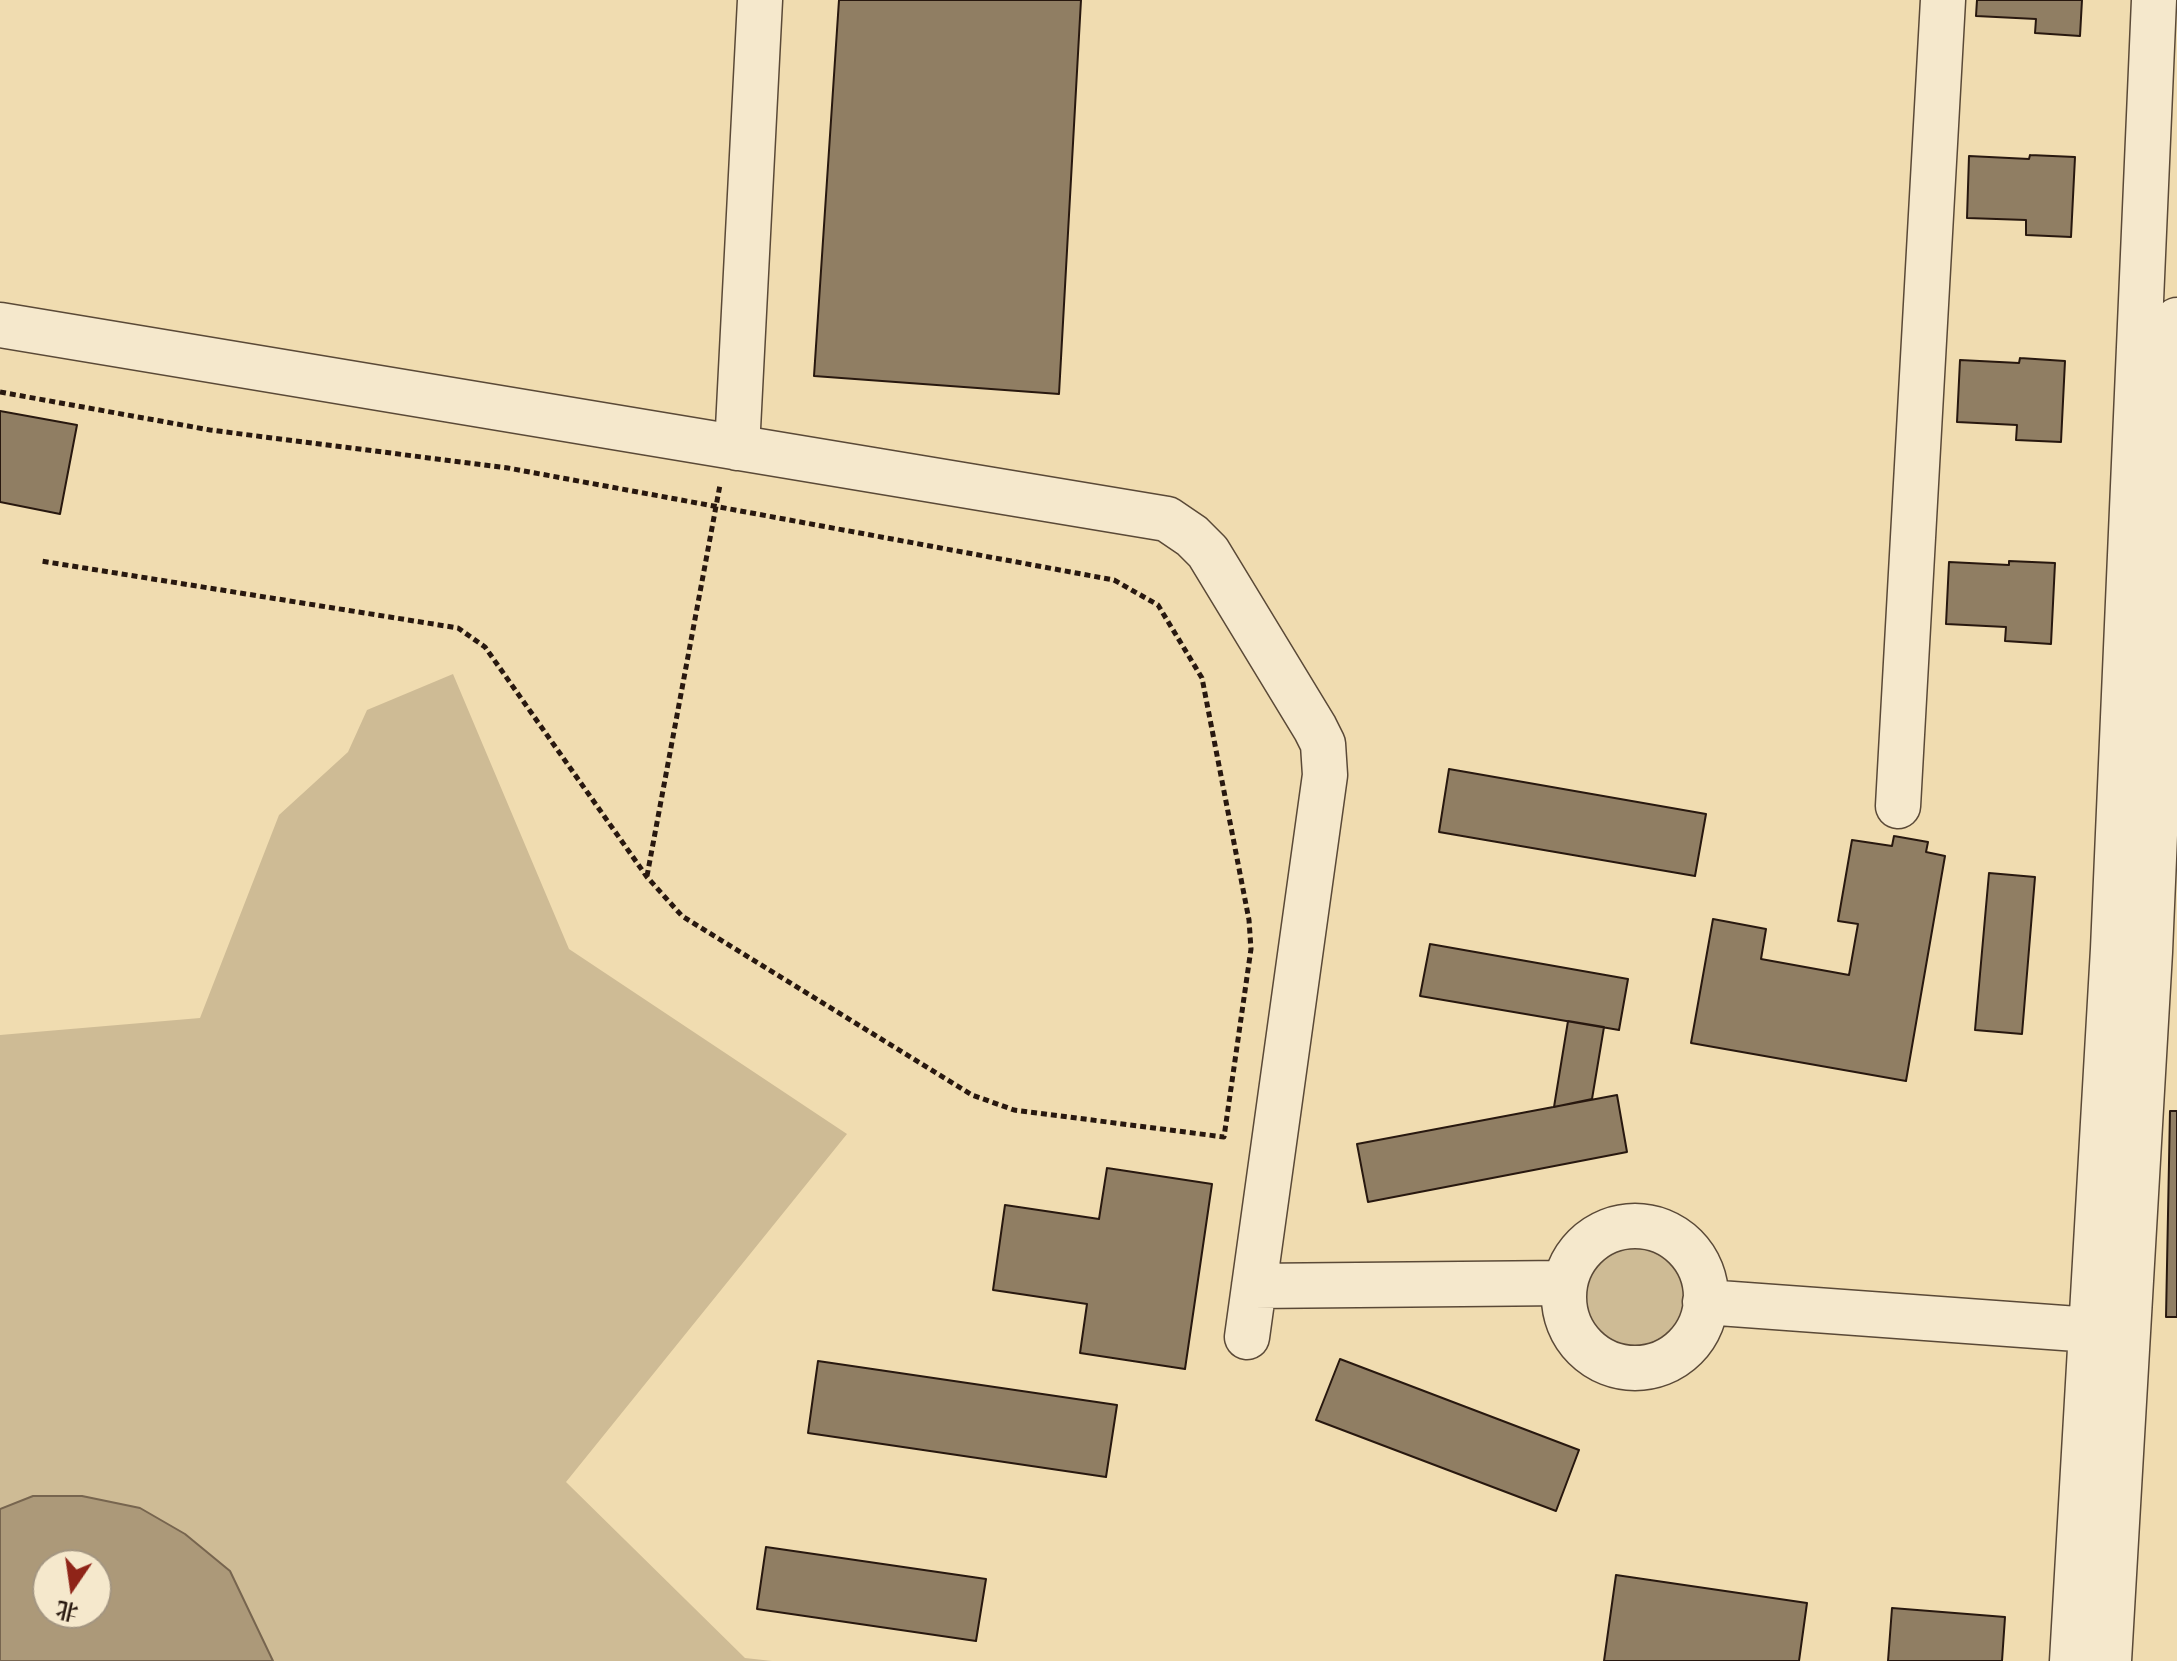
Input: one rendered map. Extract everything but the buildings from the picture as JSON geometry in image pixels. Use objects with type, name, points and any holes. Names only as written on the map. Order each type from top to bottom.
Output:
[{"type":"street","points":[[732,447],[760,0]]},
{"type":"street","points":[[1898,806],[1943,0]]},
{"type":"street","points":[[2072,1661],[2113,949],[2154,0]]},
{"type":"street","points":[[2109,1661],[2151,936],[2177,320]]},
{"type":"street","points":[[0,325],[1167,519],[1208,552],[1315,728],[1323,744],[1325,775],[1247,1337]]},
{"type":"street","points":[[1628,1226],[1648,1228],[1668,1234],[1685,1246],[1704,1282],[1705,1302],[1701,1322],[1677,1354],[1649,1365],[1619,1366],[1600,1359],[1572,1332],[1565,1313],[1565,1283],[1576,1256],[1591,1241],[1628,1226]]},
{"type":"street","points":[[1254,1286],[1565,1283]]},
{"type":"street","points":[[1705,1302],[2091,1330]]},
{"type":"path","points":[[0,392],[210,430],[508,468],[1114,580],[1158,605],[1202,678],[1249,920],[1251,949],[1224,1137],[1014,1110],[972,1095],[682,916],[647,877],[485,647],[458,628],[41,561]]},
{"type":"path","points":[[647,877],[717,507],[732,447]]},
{"type":"shaded area","points":[[453,674],[569,949],[847,1134],[566,1482],[745,1658],[772,1661],[0,1661],[0,1035],[200,1018],[279,815],[348,752],[367,710]]},
{"type":"shaded area","points":[[1633,1246],[1653,1250],[1670,1261],[1681,1278],[1685,1298],[1681,1318],[1670,1335],[1653,1346],[1633,1350],[1613,1346],[1596,1335],[1585,1318],[1581,1298],[1585,1278],[1596,1261],[1613,1250]]},
{"type":"shaded area","points":[[33,1496],[82,1496],[140,1508],[185,1534],[230,1571],[273,1661],[0,1661],[0,1509]]}]
